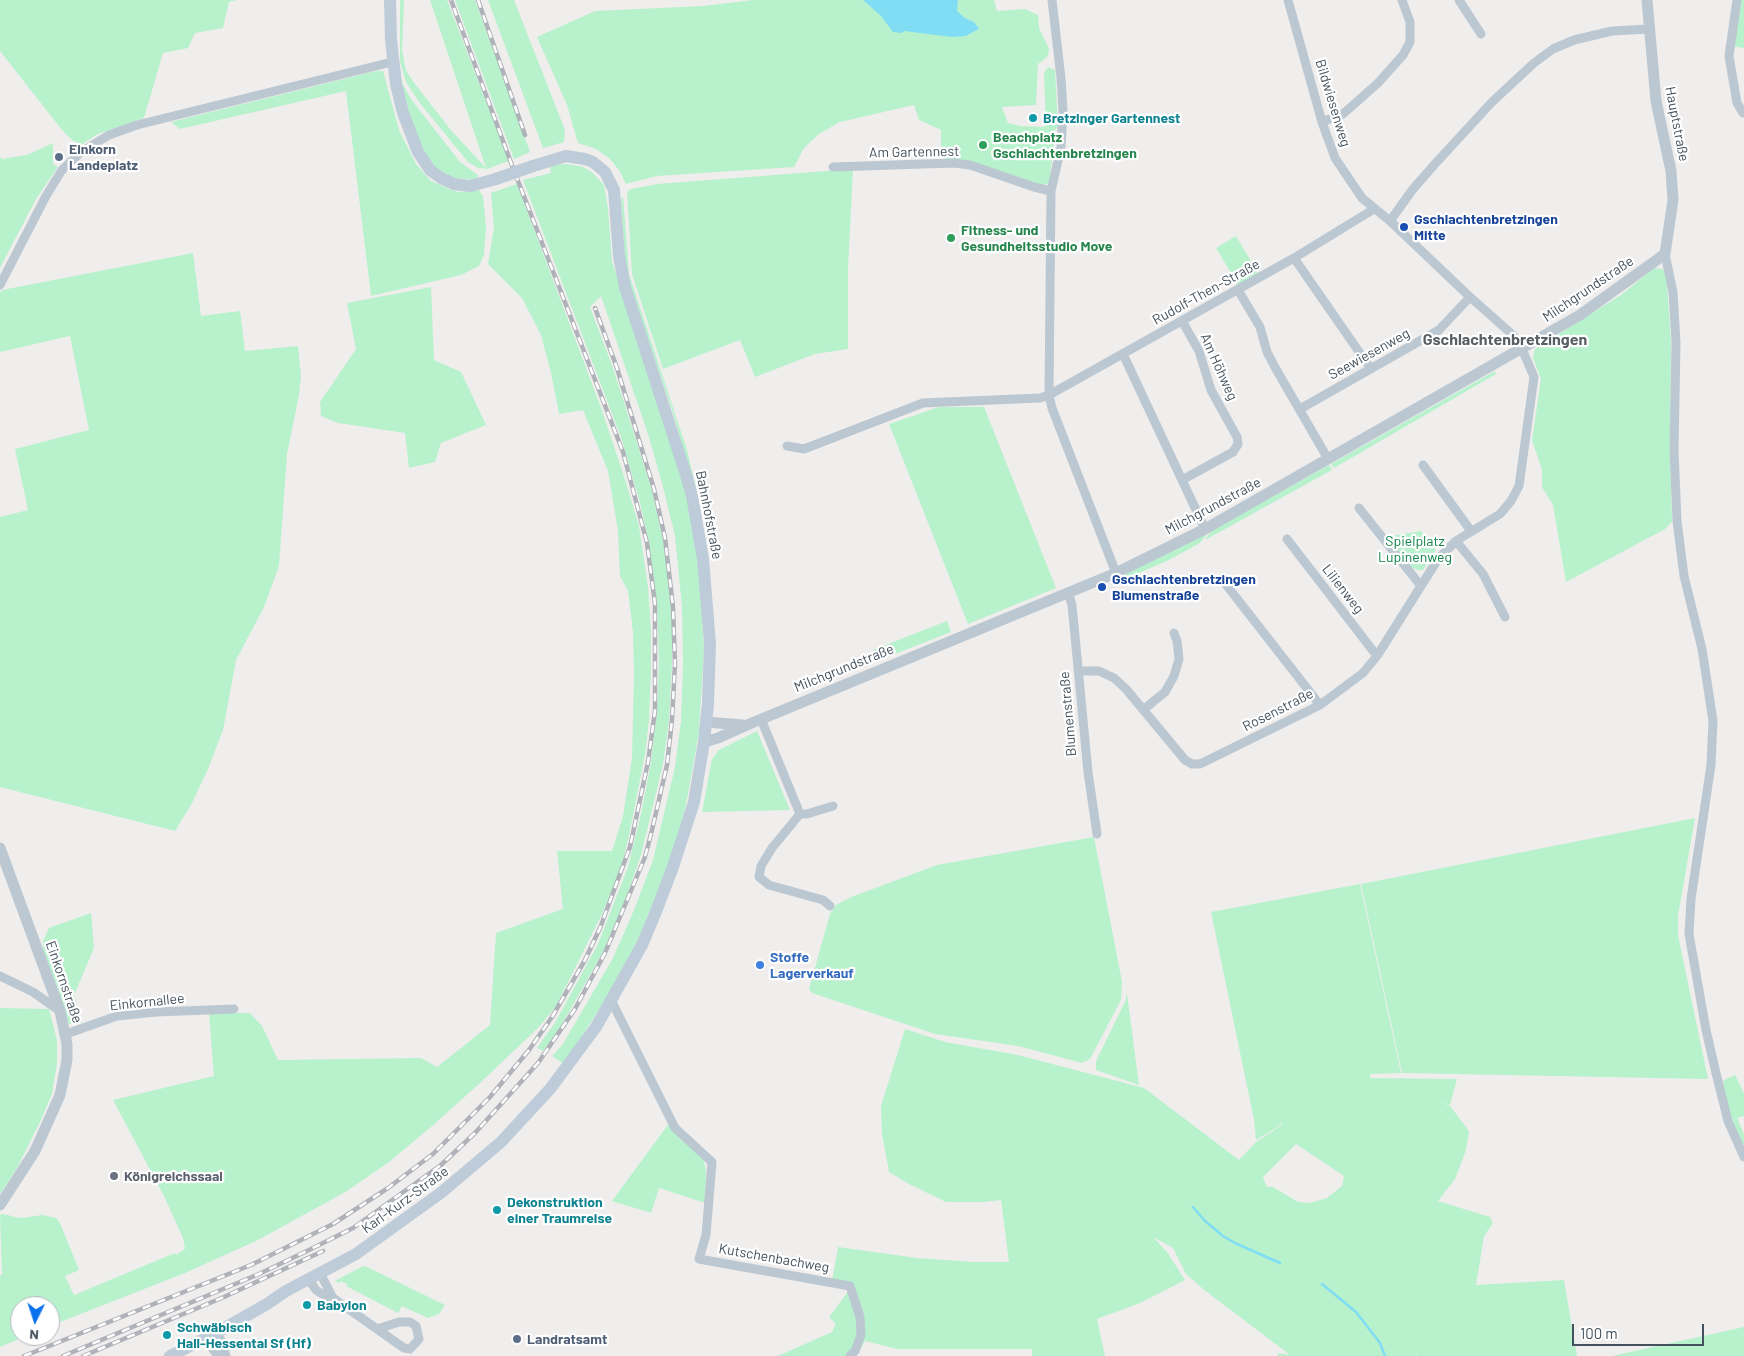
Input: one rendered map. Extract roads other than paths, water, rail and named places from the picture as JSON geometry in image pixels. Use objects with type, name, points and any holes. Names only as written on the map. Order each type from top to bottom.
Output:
[{"type":"main road","name":"Bahnhofstraße","points":[[390,0],[392,62],[398,93],[406,123],[418,152],[430,170],[447,182],[462,186],[478,185],[566,156],[593,162],[604,172],[614,190],[618,256],[625,287],[686,475],[696,523],[707,594],[710,644],[704,742],[694,802],[673,867],[642,944],[611,1000]]},
{"type":"main road","name":"Karl-Kurz-Straße","points":[[170,1356],[216,1333],[286,1291],[356,1254],[442,1192],[501,1142],[550,1089],[596,1027],[611,1000]]},
{"type":"street","points":[[1052,0],[1063,111],[1061,148],[1051,191],[1049,395],[1052,408],[1116,574]]},
{"type":"street","name":"Bildwiesenweg","points":[[1288,0],[1322,122],[1336,158],[1362,198],[1514,336],[1522,349]]},
{"type":"street","points":[[1322,122],[1343,114],[1378,83],[1404,55],[1410,42],[1410,22],[1402,0]]},
{"type":"street","points":[[1459,0],[1481,34]]},
{"type":"street","name":"Hauptstraße","points":[[1647,0],[1656,101],[1672,181],[1673,200],[1665,254]]},
{"type":"street","points":[[1737,0],[1729,56],[1737,103],[1743,113]]},
{"type":"street","points":[[1390,222],[1413,189],[1434,165],[1492,102],[1534,63],[1553,49],[1574,40],[1612,30],[1649,29]]},
{"type":"street","points":[[0,285],[46,196],[62,170],[81,152],[102,140],[137,125],[392,62]]},
{"type":"street","name":"Am Gartennest","points":[[832,168],[954,163],[970,165],[1051,191]]},
{"type":"street","name":"Rudolf-Then-Straße","points":[[787,446],[804,449],[923,403],[1040,398],[1049,395],[1294,258],[1374,209]]},
{"type":"street","points":[[1665,254],[1673,292],[1676,342],[1674,450],[1678,521],[1684,576],[1702,649],[1712,720],[1711,765],[1690,908],[1689,934],[1706,1030],[1719,1084],[1728,1120],[1744,1157]]},
{"type":"street","name":"Milchgrundstraße","points":[[704,742],[718,738],[745,725],[1116,574],[1205,529],[1580,315],[1665,254]]},
{"type":"street","points":[[1294,258],[1371,369]]},
{"type":"street","points":[[1238,290],[1260,327],[1267,352],[1328,460]]},
{"type":"street","name":"Seewiesenweg","points":[[1300,409],[1439,330],[1470,297]]},
{"type":"street","name":"Am Höhweg","points":[[1182,321],[1199,351],[1211,390],[1238,437],[1238,444],[1233,452],[1182,480]]},
{"type":"street","name":"Rosenstraße","points":[[1078,671],[1099,671],[1114,678],[1185,760],[1192,764],[1200,764],[1320,705],[1363,673],[1377,656],[1438,559],[1456,541],[1500,514],[1511,501],[1519,486],[1534,377],[1522,349]]},
{"type":"street","points":[[1123,354],[1205,529]]},
{"type":"street","points":[[1423,466],[1471,531]]},
{"type":"street","points":[[1359,508],[1421,586]]},
{"type":"street","name":"Lilienweg","points":[[1287,539],[1377,656]]},
{"type":"street","points":[[1456,541],[1483,574],[1505,617]]},
{"type":"street","points":[[1224,582],[1320,705]]},
{"type":"street","name":"Blumenstraße","points":[[1068,592],[1072,605],[1088,772],[1097,834]]},
{"type":"street","points":[[1143,710],[1165,692],[1174,676],[1179,659],[1177,641],[1174,634]]},
{"type":"street","points":[[761,719],[800,814]]},
{"type":"street","name":"Milchgrundstraße","points":[[706,722],[745,725]]},
{"type":"street","points":[[800,814],[807,814],[833,806]]},
{"type":"street","points":[[800,814],[772,848],[761,866],[759,877],[769,885],[823,900],[830,906]]},
{"type":"street","name":"Einkornstraße","points":[[0,848],[60,1011],[66,1034],[67,1060],[60,1094],[36,1151],[0,1205]]},
{"type":"street","points":[[0,976],[33,992],[60,1011]]},
{"type":"street","name":"Kutschenbachweg","points":[[611,1000],[675,1128],[712,1162],[706,1235],[699,1259],[850,1286],[860,1317],[861,1335],[855,1351],[850,1356]]},
{"type":"street","name":"Einkornallee","points":[[66,1034],[117,1016],[156,1012],[234,1009]]},
{"type":"street","points":[[320,1273],[333,1298]]},
{"type":"street","points":[[309,1280],[316,1290],[333,1298],[377,1329]]},
{"type":"street","points":[[216,1333],[218,1356]]},
{"type":"street","points":[[216,1333],[222,1342],[226,1356]]},
{"type":"water","points":[[863,0],[958,0],[957,11],[965,18],[974,22],[979,29],[966,36],[952,37],[904,31],[901,33],[893,32],[881,16]]},
{"type":"waterway","points":[[1193,1207],[1205,1221],[1223,1236],[1280,1263]]},
{"type":"waterway","points":[[1322,1284],[1356,1312],[1380,1343],[1385,1356]]},
{"type":"railway","points":[[24,1356],[251,1265],[333,1224],[388,1188],[433,1154],[490,1097],[529,1050],[552,1017],[585,960],[600,928],[630,847],[648,762],[655,711],[655,604],[647,543],[623,452],[513,168],[451,0]]},
{"type":"railway","points":[[478,0],[525,135]]},
{"type":"railway","points":[[63,1356],[259,1274],[353,1228],[441,1165],[475,1133],[538,1063],[575,1009],[605,953],[645,857],[652,830],[667,765],[675,664],[673,607],[665,538],[654,489],[617,368],[595,308]]},
{"type":"railway","points":[[83,1356],[224,1297],[323,1251]]},
{"type":"place","name":"Bretzinger Gartennest","points":[[1033,118]]},
{"type":"place","name":"Beachplatz Gschlachtenbretzingen","points":[[983,145]]},
{"type":"place","name":"Einkorn Landeplatz","points":[[59,157]]},
{"type":"place","name":"Gschlachtenbretzingen Mitte","points":[[1404,227]]},
{"type":"place","name":"Fitness- und Gesundheitsstudio Move","points":[[951,238]]},
{"type":"place","name":"Gschlachtenbretzingen Blumenstraße","points":[[1102,587]]},
{"type":"place","name":"Stoffe Lagerverkauf","points":[[760,965]]},
{"type":"place","name":"Königreichssaal","points":[[114,1176]]},
{"type":"place","name":"Dekonstruktion einer Traumreise","points":[[497,1210]]},
{"type":"place","name":"Babylon","points":[[307,1305]]},
{"type":"place","name":"Schwäbisch Hall-Hessental Sf (Hf)","points":[[167,1335]]},
{"type":"place","name":"Landratsamt","points":[[517,1339]]},
{"type":"district","name":"Gschlachtenbretzingen","points":[[1505,340]]},
{"type":"park label","name":"Spielplatz Lupinenweg","points":[[1415,550]]}]
